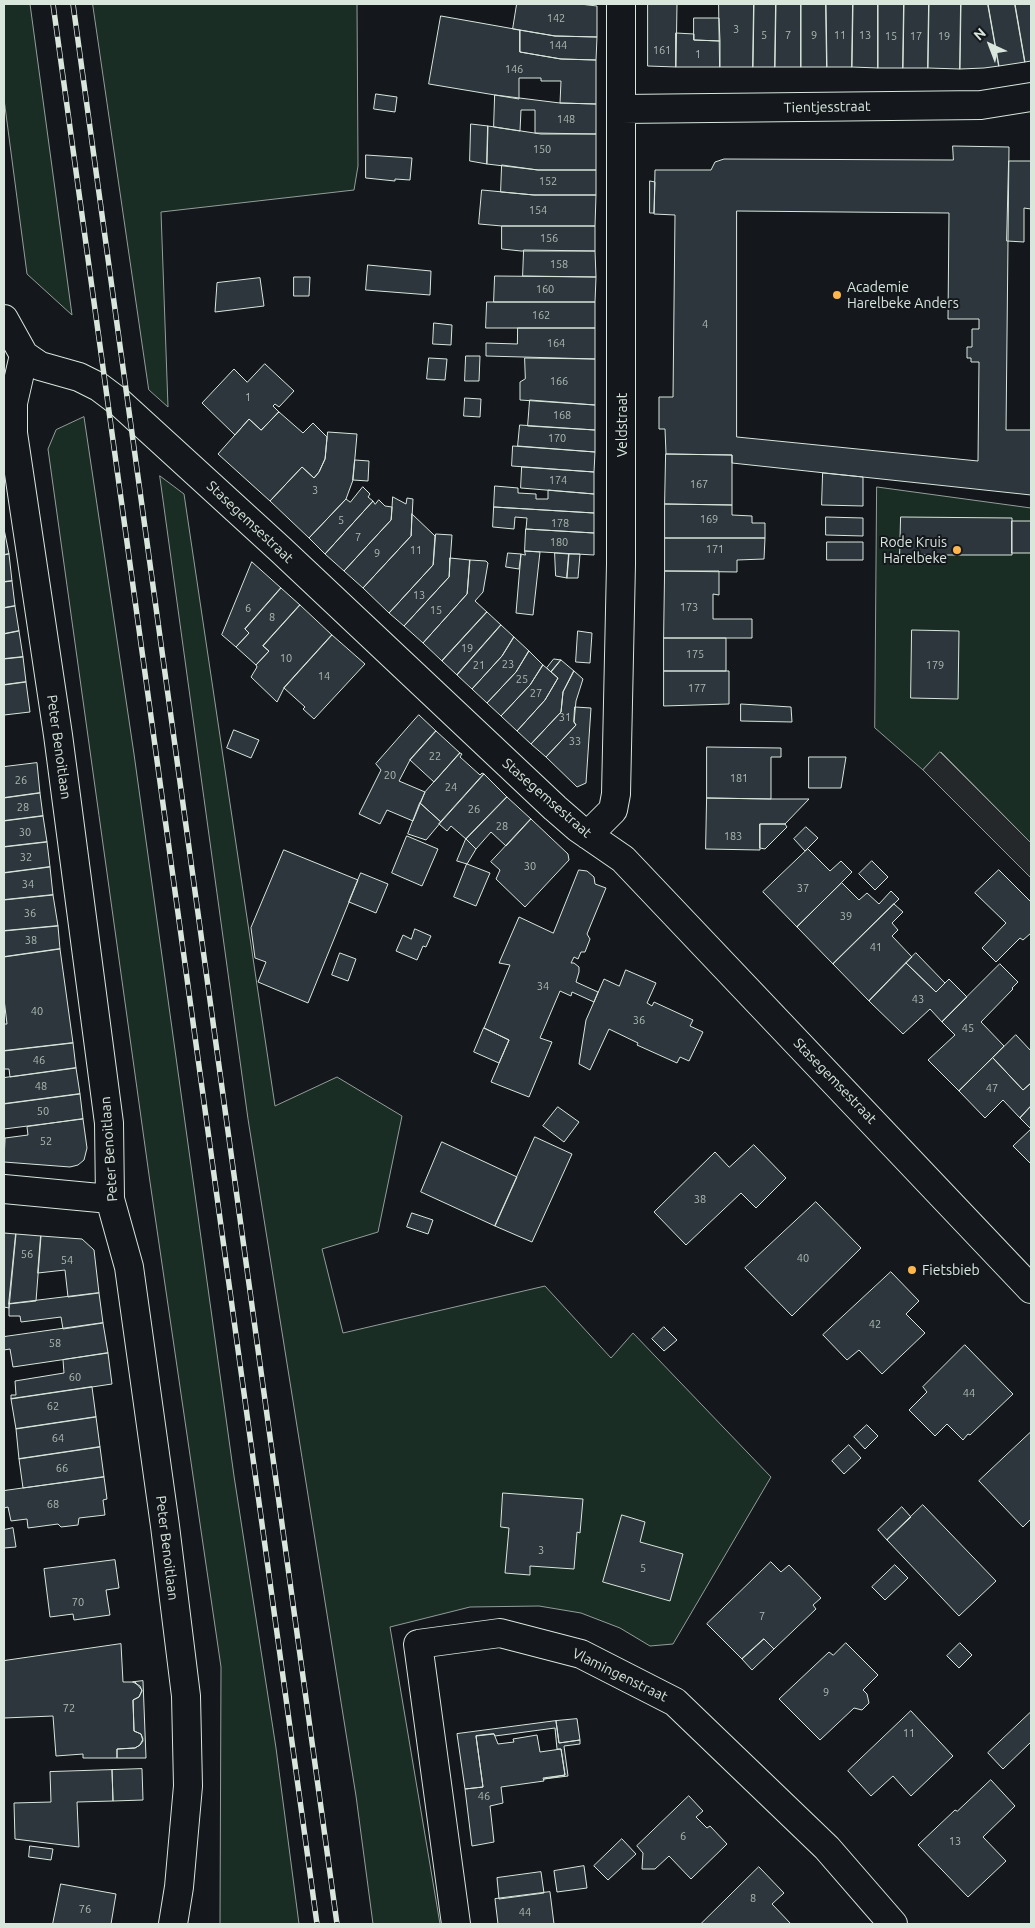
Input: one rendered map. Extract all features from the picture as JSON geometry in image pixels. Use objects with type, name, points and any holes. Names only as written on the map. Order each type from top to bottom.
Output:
[{"type":"street","name":"Veldstraat","points":[[588,835],[613,810],[616,794],[621,564],[621,4]]},
{"type":"street","name":"Tientjesstraat","points":[[622,108],[981,105],[1031,97]]},
{"type":"street","points":[[4,319],[24,355]]},
{"type":"street","name":"Stasegemsestraat","points":[[24,355],[40,366],[78,377],[99,387],[119,402],[289,557],[555,808],[623,860],[1031,1289]]},
{"type":"street","name":"Peter Benoitlaan","points":[[24,355],[12,403],[13,433],[58,735],[110,1123],[110,1199],[129,1268],[165,1526],[186,1696],[188,1786],[179,1887],[172,1924]]},
{"type":"street","points":[[4,1189],[110,1199]]},
{"type":"street","name":"Vlamingenstraat","points":[[456,1924],[418,1644],[500,1633],[581,1654],[675,1702],[827,1848],[893,1924]]},
{"type":"green space","points":[[4,4],[30,4],[72,315],[27,274],[4,99]]},
{"type":"green space","points":[[93,4],[357,4],[358,166],[354,190],[161,212],[168,407],[149,390]]},
{"type":"green space","points":[[84,417],[134,754],[234,1476],[276,1748],[299,1924],[220,1924],[221,1667],[150,1182],[48,449],[56,430]]},
{"type":"green space","points":[[160,476],[184,494],[275,1106],[337,1077],[402,1116],[378,1232],[322,1249],[343,1333],[545,1286],[611,1358],[633,1333],[771,1477],[673,1644],[650,1646],[620,1628],[581,1613],[539,1606],[470,1607],[390,1627],[440,1924],[373,1924],[356,1796],[248,1119]]},
{"type":"green space","points":[[877,487],[1031,508],[1031,843],[941,752],[923,770],[875,728]]},
{"type":"shaded area","points":[[940,752],[1031,843],[1031,878],[923,770]]},
{"type":"building","points":[[517,4],[580,4],[597,6],[597,37],[555,36],[513,29]]},
{"type":"building","points":[[648,4],[677,4],[676,67],[648,66]]},
{"type":"building","points":[[719,4],[754,4],[753,67],[720,67]]},
{"type":"building","points":[[754,4],[776,4],[775,67],[753,67]]},
{"type":"building","points":[[776,4],[801,4],[801,67],[775,67]]},
{"type":"building","points":[[801,4],[826,4],[827,67],[801,67]]},
{"type":"building","points":[[826,4],[853,4],[852,67],[827,67]]},
{"type":"building","points":[[853,4],[878,4],[878,68],[852,67]]},
{"type":"building","points":[[878,4],[904,4],[903,68],[878,68]]},
{"type":"building","points":[[904,4],[929,4],[928,68],[903,68]]},
{"type":"building","points":[[929,4],[961,4],[960,69],[928,68]]},
{"type":"building","points":[[961,4],[988,4],[999,66],[960,69]]},
{"type":"building","points":[[988,4],[1015,4],[1025,62],[999,66]]},
{"type":"building","points":[[1015,4],[1031,4],[1031,61],[1025,62]]},
{"type":"building","points":[[441,16],[520,30],[520,52],[561,59],[596,60],[596,104],[560,103],[561,81],[541,81],[541,78],[519,78],[519,99],[429,84]]},
{"type":"building","points":[[694,18],[719,18],[720,41],[694,40]]},
{"type":"building","points":[[520,30],[555,36],[597,37],[596,60],[561,59],[520,52]]},
{"type":"building","points":[[676,33],[694,34],[694,40],[720,41],[720,67],[676,67]]},
{"type":"building","points":[[376,94],[397,97],[395,112],[374,109]]},
{"type":"building","points":[[495,95],[560,103],[596,104],[596,134],[535,133],[535,110],[521,110],[520,131],[494,127]]},
{"type":"building","points":[[471,124],[488,126],[487,164],[470,161]]},
{"type":"building","points":[[488,126],[541,134],[596,134],[596,170],[538,170],[487,164]]},
{"type":"building","points":[[953,146],[1009,147],[1006,430],[1031,430],[1031,495],[732,463],[732,455],[666,454],[665,429],[659,429],[659,397],[673,397],[675,215],[654,214],[655,170],[711,170],[715,162],[724,159],[953,160]],"holes":[[[737,211],[949,213],[948,319],[979,319],[979,329],[972,329],[972,347],[967,347],[967,358],[971,358],[971,362],[979,362],[978,461],[737,437]]]},
{"type":"building","points":[[366,155],[412,158],[410,180],[395,179],[395,181],[366,178]]},
{"type":"building","points":[[1009,161],[1031,161],[1031,209],[1024,208],[1024,242],[1007,241]]},
{"type":"building","points":[[502,165],[538,170],[596,170],[596,195],[534,195],[501,192]]},
{"type":"building","points":[[650,181],[655,182],[654,213],[650,213]]},
{"type":"building","points":[[482,190],[534,195],[596,195],[595,226],[502,226],[479,224]]},
{"type":"building","points":[[502,226],[595,226],[595,251],[521,251],[502,249]]},
{"type":"building","points":[[524,250],[595,251],[596,277],[523,276]]},
{"type":"building","points":[[368,265],[431,271],[430,295],[366,290]]},
{"type":"building","points":[[495,276],[596,277],[595,302],[494,302]]},
{"type":"building","points":[[294,277],[310,277],[309,296],[294,296]]},
{"type":"building","points":[[260,278],[264,306],[215,312],[217,283]]},
{"type":"building","points":[[487,302],[595,302],[595,328],[486,328]]},
{"type":"building","points":[[434,323],[452,325],[451,345],[433,344]]},
{"type":"building","points":[[518,328],[595,328],[595,359],[486,356],[486,343],[517,344]]},
{"type":"building","points":[[466,356],[480,356],[479,381],[465,381]]},
{"type":"building","points":[[429,358],[447,359],[445,380],[427,379]]},
{"type":"building","points":[[525,358],[595,359],[595,405],[520,400],[520,382],[525,379]]},
{"type":"building","points":[[265,364],[294,391],[279,407],[275,404],[273,406],[279,412],[261,430],[249,419],[235,435],[202,403],[234,369],[247,382]]},
{"type":"building","points":[[465,398],[481,399],[480,417],[464,416]]},
{"type":"building","points":[[530,400],[595,405],[595,430],[528,426]]},
{"type":"building","points":[[279,412],[303,433],[313,423],[327,437],[325,459],[314,478],[302,467],[270,501],[218,454],[249,419],[261,430]]},
{"type":"building","points":[[520,425],[595,430],[595,452],[518,446]]},
{"type":"building","points":[[328,432],[357,434],[353,480],[346,499],[309,538],[270,501],[302,467],[314,478],[325,459]]},
{"type":"building","points":[[513,446],[595,452],[594,472],[512,466]]},
{"type":"building","points":[[666,454],[732,455],[732,505],[665,504]]},
{"type":"building","points":[[355,460],[369,461],[368,481],[353,480]]},
{"type":"building","points":[[522,467],[594,472],[594,494],[521,488]]},
{"type":"building","points":[[823,473],[863,477],[863,506],[822,505]]},
{"type":"building","points":[[495,486],[518,488],[518,493],[536,494],[536,499],[548,499],[548,490],[594,494],[594,513],[494,507]]},
{"type":"building","points":[[363,487],[370,494],[368,497],[373,501],[325,554],[309,538],[346,499],[350,502]]},
{"type":"building","points":[[393,497],[406,504],[407,498],[413,499],[411,536],[363,588],[344,571],[391,520]]},
{"type":"building","points":[[379,500],[385,506],[392,507],[391,520],[344,571],[325,554],[373,501],[375,504]]},
{"type":"building","points":[[665,504],[732,505],[732,515],[752,516],[752,523],[765,523],[765,538],[665,538]]},
{"type":"building","points":[[494,507],[594,513],[594,533],[526,529],[527,518],[515,517],[514,529],[493,527]]},
{"type":"building","points":[[412,514],[435,536],[433,565],[389,613],[363,588],[411,536]]},
{"type":"building","points":[[826,517],[863,518],[863,536],[826,535]]},
{"type":"building","points":[[901,517],[1012,518],[1012,555],[900,555]]},
{"type":"building","points":[[1012,521],[1031,521],[1031,553],[1012,553]]},
{"type":"building","points":[[4,529],[9,554],[4,555]]},
{"type":"building","points":[[526,529],[594,533],[594,555],[525,551]]},
{"type":"building","points":[[436,534],[452,535],[449,577],[404,626],[389,613],[433,565]]},
{"type":"building","points":[[665,538],[765,538],[764,559],[737,560],[737,572],[665,571]]},
{"type":"building","points":[[827,542],[863,542],[863,560],[827,560]]},
{"type":"building","points":[[525,551],[540,552],[533,615],[516,613],[521,554],[525,555]]},
{"type":"building","points":[[508,553],[521,554],[519,569],[506,567]]},
{"type":"building","points":[[555,553],[569,554],[567,578],[556,576]]},
{"type":"building","points":[[9,554],[12,581],[4,582],[4,555]]},
{"type":"building","points":[[569,554],[580,554],[578,578],[567,578]]},
{"type":"building","points":[[450,558],[470,560],[467,594],[423,643],[404,626],[449,577]]},
{"type":"building","points":[[470,560],[486,561],[488,563],[483,592],[475,601],[487,612],[442,661],[423,643],[467,594]]},
{"type":"building","points":[[252,562],[281,588],[245,629],[249,633],[236,647],[222,635]]},
{"type":"building","points":[[665,571],[719,571],[719,595],[713,594],[713,619],[752,619],[752,638],[664,638]]},
{"type":"building","points":[[12,581],[15,606],[4,608],[4,582]]},
{"type":"building","points":[[281,588],[300,605],[263,646],[269,651],[256,665],[236,647],[249,633],[245,629]]},
{"type":"building","points":[[300,605],[332,635],[284,688],[277,702],[251,677],[257,667],[256,665],[269,651],[263,646]]},
{"type":"building","points":[[15,606],[19,631],[4,634],[4,608]]},
{"type":"building","points":[[487,612],[501,625],[457,675],[442,661]]},
{"type":"building","points":[[501,625],[514,637],[502,656],[472,689],[457,675]]},
{"type":"building","points":[[912,630],[959,631],[958,699],[911,698]]},
{"type":"building","points":[[19,631],[23,657],[4,659],[4,634]]},
{"type":"building","points":[[578,631],[592,633],[590,663],[576,662]]},
{"type":"building","points":[[332,635],[365,664],[314,719],[303,709],[305,707],[284,688]]},
{"type":"building","points":[[514,637],[529,651],[516,672],[487,703],[472,689],[502,656]]},
{"type":"building","points":[[664,638],[726,638],[726,671],[664,671]]},
{"type":"building","points":[[529,651],[543,665],[530,685],[501,716],[487,703],[516,672]]},
{"type":"building","points":[[23,657],[26,682],[4,685],[4,659]]},
{"type":"building","points":[[554,659],[561,660],[551,672],[547,668]]},
{"type":"building","points":[[561,660],[574,671],[563,692],[561,712],[531,744],[517,731],[545,700],[558,678],[551,672]]},
{"type":"building","points":[[543,665],[558,678],[545,700],[517,731],[501,716],[530,685]]},
{"type":"building","points":[[574,671],[583,679],[576,701],[574,722],[576,725],[546,757],[531,744],[561,712],[563,692]]},
{"type":"building","points":[[664,671],[729,671],[729,704],[664,706]]},
{"type":"building","points":[[26,682],[30,712],[4,715],[4,685]]},
{"type":"building","points":[[741,704],[791,707],[792,722],[741,721]]},
{"type":"building","points":[[575,707],[591,708],[586,783],[577,787],[546,757],[576,725],[574,722]]},
{"type":"building","points":[[419,715],[436,731],[410,760],[399,781],[425,792],[413,821],[387,810],[380,824],[359,814],[381,770],[376,764]]},
{"type":"building","points":[[234,730],[259,740],[251,758],[227,748]]},
{"type":"building","points":[[436,731],[460,753],[434,782],[410,760]]},
{"type":"building","points":[[707,747],[781,748],[781,757],[771,757],[771,799],[707,798]]},
{"type":"building","points":[[460,753],[462,754],[460,757],[480,775],[484,774],[441,822],[420,803],[425,792]]},
{"type":"building","points":[[809,757],[846,757],[841,788],[809,788]]},
{"type":"building","points":[[37,763],[40,793],[4,798],[4,767]]},
{"type":"building","points":[[484,774],[507,797],[466,839],[451,826],[447,831],[439,824]]},
{"type":"building","points":[[40,793],[43,816],[4,821],[4,798]]},
{"type":"building","points":[[507,797],[531,819],[506,846],[491,832],[476,849],[466,839]]},
{"type":"building","points":[[707,798],[809,799],[785,824],[760,824],[760,850],[706,849]]},
{"type":"building","points":[[420,803],[441,822],[426,840],[408,834]]},
{"type":"building","points":[[43,816],[47,842],[4,847],[4,821]]},
{"type":"building","points":[[531,819],[568,854],[569,860],[525,907],[496,879],[500,870],[491,862]]},
{"type":"building","points":[[760,824],[785,824],[787,827],[765,849],[760,848]]},
{"type":"building","points":[[806,827],[818,838],[805,851],[794,839]]},
{"type":"building","points":[[407,836],[438,849],[422,886],[392,873]]},
{"type":"building","points":[[466,839],[476,849],[467,864],[457,861]]},
{"type":"building","points":[[47,842],[50,867],[4,873],[4,847]]},
{"type":"building","points":[[808,849],[830,871],[841,861],[852,872],[797,927],[763,892]]},
{"type":"building","points":[[284,850],[358,880],[308,1003],[258,982],[266,962],[255,958],[251,928]]},
{"type":"building","points":[[872,861],[888,877],[875,890],[859,874]]},
{"type":"building","points":[[467,864],[490,873],[476,906],[454,897]]},
{"type":"building","points":[[50,867],[53,895],[4,900],[4,873]]},
{"type":"building","points":[[579,870],[587,871],[594,877],[595,884],[606,888],[587,934],[590,939],[585,952],[581,952],[578,959],[574,957],[571,963],[579,967],[576,982],[598,992],[594,1002],[572,992],[571,996],[560,991],[540,1038],[552,1042],[529,1097],[491,1082],[509,1040],[484,1028],[510,965],[499,963],[519,917],[553,933]]},
{"type":"building","points":[[999,870],[1031,902],[1031,933],[1023,940],[1020,938],[996,962],[982,948],[1006,923],[975,893]]},
{"type":"building","points":[[361,873],[388,884],[376,913],[349,902]]},
{"type":"building","points":[[842,883],[859,900],[867,893],[879,904],[891,891],[899,899],[833,964],[797,927]]},
{"type":"building","points":[[53,895],[58,926],[4,931],[4,900]]},
{"type":"building","points":[[894,904],[903,912],[892,923],[898,930],[892,936],[912,957],[869,1001],[833,964]]},
{"type":"building","points":[[58,926],[60,949],[4,957],[4,931]]},
{"type":"building","points":[[415,929],[431,936],[426,947],[423,946],[417,960],[396,951],[403,935],[411,939]]},
{"type":"building","points":[[60,949],[73,1043],[4,1051],[4,1024],[7,1024],[4,999],[4,957]]},
{"type":"building","points":[[340,953],[356,959],[348,981],[332,975]]},
{"type":"building","points":[[916,953],[945,983],[936,992],[906,963]]},
{"type":"building","points":[[906,963],[936,992],[949,979],[967,997],[942,1022],[930,1009],[903,1034],[869,1001]]},
{"type":"building","points":[[1000,964],[1018,982],[981,1022],[1004,1046],[959,1091],[928,1060],[955,1035],[942,1022]]},
{"type":"building","points":[[626,970],[656,983],[647,1003],[652,1006],[654,1002],[693,1020],[690,1026],[703,1032],[689,1061],[680,1057],[677,1063],[637,1045],[638,1043],[609,1029],[590,1070],[579,1064],[586,1020],[604,979],[619,986]]},
{"type":"building","points":[[484,1028],[509,1040],[499,1063],[474,1052]]},
{"type":"building","points":[[1016,1035],[1031,1051],[1031,1083],[1023,1090],[993,1058]]},
{"type":"building","points":[[73,1043],[76,1068],[10,1077],[9,1069],[4,1069],[4,1051]]},
{"type":"building","points":[[993,1058],[1023,1090],[1031,1083],[1031,1106],[1020,1118],[1003,1100],[985,1118],[959,1091]]},
{"type":"building","points":[[76,1068],[80,1094],[4,1104],[4,1078]]},
{"type":"building","points":[[80,1094],[83,1119],[4,1129],[4,1104]]},
{"type":"building","points":[[1031,1106],[1031,1129],[1020,1118]]},
{"type":"building","points":[[558,1107],[579,1122],[564,1142],[543,1126]]},
{"type":"building","points":[[83,1119],[87,1148],[84,1160],[78,1165],[70,1167],[4,1162],[5,1138],[28,1135],[27,1127]]},
{"type":"building","points":[[1031,1129],[1031,1164],[1013,1146]]},
{"type":"building","points":[[535,1137],[572,1154],[532,1242],[495,1226]]},
{"type":"building","points":[[442,1142],[517,1177],[495,1226],[421,1192]]},
{"type":"building","points":[[754,1145],[786,1178],[756,1208],[741,1193],[686,1245],[654,1212],[715,1152],[729,1167]]},
{"type":"building","points":[[816,1202],[861,1248],[792,1316],[745,1268]]},
{"type":"building","points":[[412,1213],[433,1220],[428,1234],[407,1227]]},
{"type":"building","points":[[4,1233],[16,1234],[9,1308],[4,1307]]},
{"type":"building","points":[[16,1234],[41,1236],[36,1301],[9,1304]]},
{"type":"building","points":[[41,1236],[82,1239],[94,1250],[99,1293],[68,1297],[65,1270],[38,1273]]},
{"type":"building","points":[[891,1272],[919,1301],[906,1314],[925,1333],[882,1374],[859,1350],[847,1360],[823,1335]]},
{"type":"building","points":[[99,1293],[103,1323],[63,1329],[61,1317],[21,1322],[20,1316],[9,1316],[9,1304]]},
{"type":"building","points":[[103,1323],[108,1353],[13,1367],[10,1349],[4,1350],[4,1337]]},
{"type":"building","points":[[664,1327],[677,1340],[664,1351],[652,1339]]},
{"type":"building","points":[[965,1345],[1013,1394],[963,1440],[947,1424],[935,1436],[909,1410],[927,1392],[923,1387]]},
{"type":"building","points":[[108,1353],[112,1384],[11,1399],[11,1395],[16,1395],[15,1381],[64,1373],[63,1360]]},
{"type":"building","points":[[92,1387],[96,1417],[16,1429],[11,1399]]},
{"type":"building","points":[[96,1417],[100,1447],[19,1459],[16,1429]]},
{"type":"building","points":[[867,1425],[878,1436],[865,1449],[854,1437]]},
{"type":"building","points":[[1031,1432],[1031,1519],[1023,1527],[979,1481]]},
{"type":"building","points":[[849,1445],[861,1458],[844,1474],[832,1461]]},
{"type":"building","points":[[100,1447],[104,1477],[23,1488],[19,1459]]},
{"type":"building","points":[[104,1477],[107,1499],[103,1500],[105,1515],[79,1518],[78,1525],[61,1527],[58,1524],[28,1528],[27,1519],[11,1521],[8,1507],[4,1508],[4,1491]]},
{"type":"building","points":[[503,1493],[583,1499],[580,1533],[577,1532],[574,1569],[530,1566],[530,1575],[505,1573],[509,1528],[501,1527]]},
{"type":"building","points":[[923,1505],[996,1581],[959,1616],[887,1540]]},
{"type":"building","points":[[902,1507],[911,1517],[887,1540],[878,1530]]},
{"type":"building","points":[[622,1515],[645,1522],[640,1542],[683,1554],[670,1601],[603,1582]]},
{"type":"building","points":[[13,1528],[16,1547],[4,1548],[4,1530]]},
{"type":"building","points":[[115,1560],[119,1588],[106,1590],[110,1615],[74,1620],[73,1614],[50,1617],[44,1569]]},
{"type":"building","points":[[771,1562],[781,1572],[789,1565],[821,1598],[813,1605],[816,1609],[774,1649],[764,1639],[742,1659],[707,1624]]},
{"type":"building","points":[[895,1565],[908,1578],[885,1600],[872,1587]]},
{"type":"building","points":[[764,1639],[774,1649],[752,1670],[742,1659]]},
{"type":"building","points":[[846,1643],[878,1675],[863,1690],[867,1694],[869,1703],[862,1710],[854,1708],[820,1740],[779,1699],[829,1652],[833,1655]]},
{"type":"building","points":[[960,1643],[972,1655],[959,1668],[947,1656]]},
{"type":"building","points":[[121,1644],[123,1682],[135,1682],[142,1690],[139,1697],[133,1700],[134,1731],[141,1734],[143,1739],[140,1745],[135,1748],[117,1749],[117,1758],[83,1758],[83,1754],[56,1756],[53,1716],[4,1718],[4,1661]]},
{"type":"building","points":[[143,1681],[146,1758],[117,1758],[117,1749],[135,1748],[143,1741],[141,1734],[134,1731],[133,1700],[139,1697],[142,1691],[140,1686],[133,1682]]},
{"type":"building","points":[[911,1711],[953,1756],[911,1796],[893,1776],[871,1796],[848,1771]]},
{"type":"building","points":[[1031,1712],[1031,1742],[1003,1769],[988,1753]]},
{"type":"building","points":[[577,1719],[580,1740],[559,1743],[556,1721]]},
{"type":"building","points":[[556,1721],[559,1743],[580,1740],[580,1744],[564,1746],[568,1776],[544,1779],[565,1775],[561,1749],[557,1749],[555,1728],[495,1736],[494,1734],[476,1736],[483,1787],[465,1789],[457,1734]]},
{"type":"building","points":[[494,1734],[498,1744],[514,1742],[513,1739],[537,1735],[540,1752],[561,1749],[565,1775],[543,1778],[544,1781],[501,1787],[503,1803],[490,1806],[494,1842],[472,1846],[465,1789],[483,1787],[476,1736]]},
{"type":"building","points":[[142,1769],[143,1800],[113,1801],[112,1770]]},
{"type":"building","points":[[112,1770],[113,1801],[77,1802],[79,1847],[15,1839],[14,1803],[51,1802],[50,1772]]},
{"type":"building","points":[[991,1780],[1015,1806],[983,1837],[1006,1861],[968,1897],[918,1845],[955,1810],[957,1811]]},
{"type":"building","points":[[689,1796],[703,1811],[696,1817],[707,1828],[710,1826],[727,1844],[691,1879],[669,1856],[655,1869],[642,1869],[643,1853],[637,1846]]},
{"type":"building","points":[[622,1839],[636,1854],[608,1880],[594,1866]]},
{"type":"building","points":[[30,1846],[53,1849],[51,1860],[29,1857]]},
{"type":"building","points":[[584,1866],[587,1888],[557,1892],[554,1871]]},
{"type":"building","points":[[759,1867],[784,1893],[772,1904],[791,1924],[701,1924]]},
{"type":"building","points":[[541,1872],[544,1893],[499,1899],[497,1878]]},
{"type":"building","points":[[61,1884],[116,1894],[111,1924],[53,1924]]},
{"type":"building","points":[[550,1892],[554,1924],[498,1924],[495,1899]]},
{"type":"railway","points":[[53,4],[317,1924]]},
{"type":"railway","points":[[73,4],[337,1924]]},
{"type":"place","name":"Academie Harelbeke Anders","points":[[837,295]]},
{"type":"place","name":"Rode Kruis Harelbeke","points":[[957,550]]},
{"type":"place","name":"Fietsbieb","points":[[912,1270]]}]
